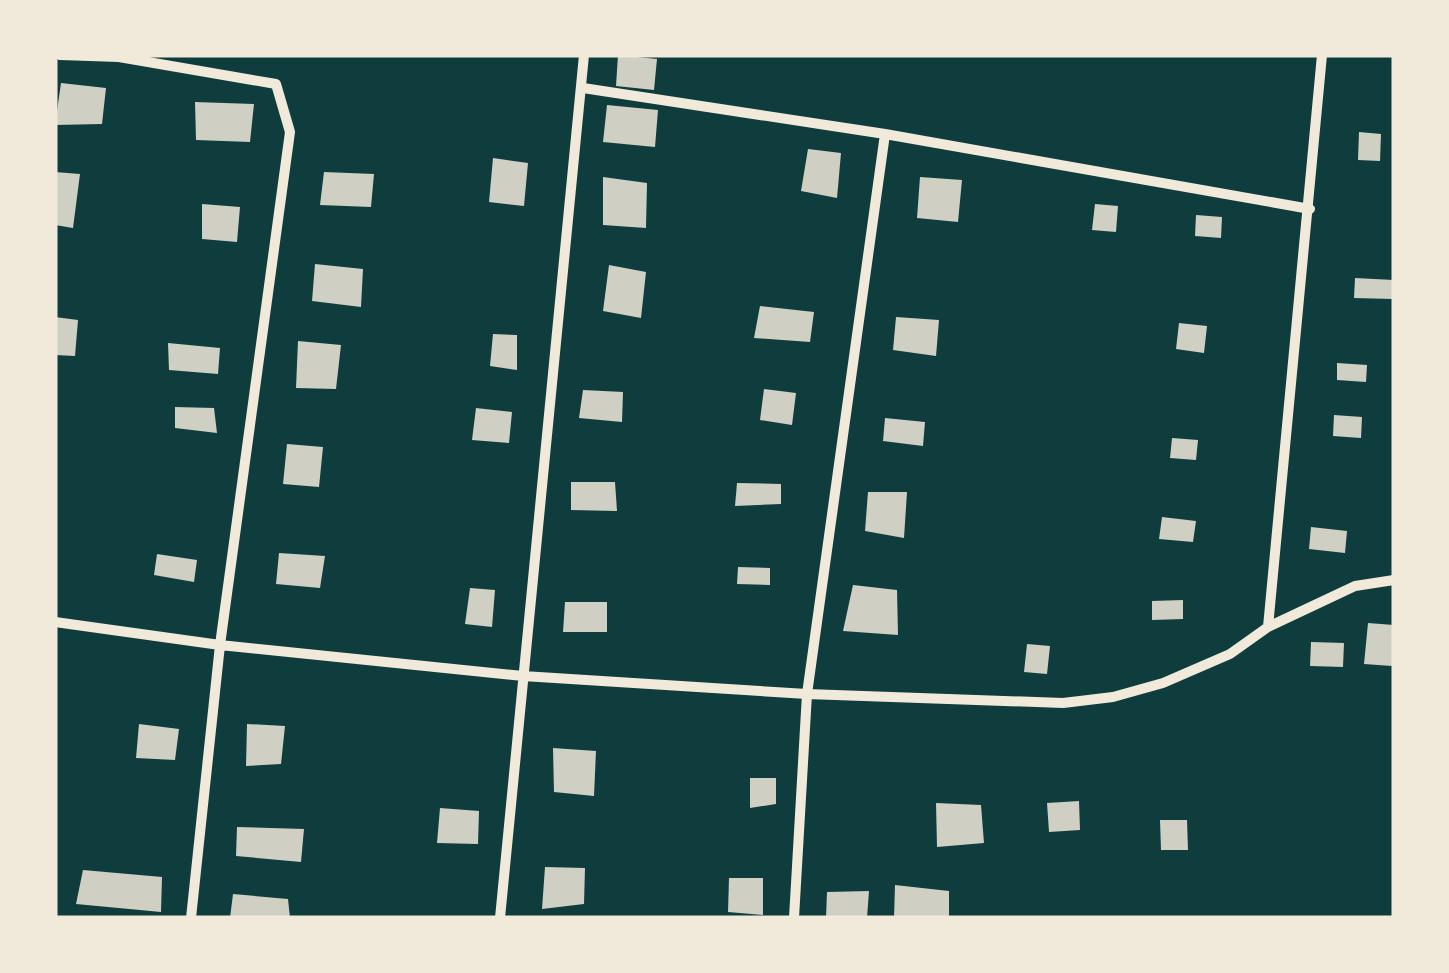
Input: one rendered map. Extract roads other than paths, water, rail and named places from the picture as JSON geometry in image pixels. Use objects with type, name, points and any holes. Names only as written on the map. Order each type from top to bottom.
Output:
[{"type":"street","points":[[60,55],[120,57],[276,84],[290,132],[220,645],[191,918]]},
{"type":"street","points":[[500,918],[584,55]]},
{"type":"street","points":[[1268,628],[1322,55]]},
{"type":"street","points":[[582,88],[885,134],[1310,208]]},
{"type":"street","points":[[794,918],[808,694],[885,134]]},
{"type":"street","points":[[55,622],[220,645],[523,676],[808,694],[1063,703],[1114,698],[1163,684],[1230,654],[1268,628],[1355,586],[1394,580]]}]
